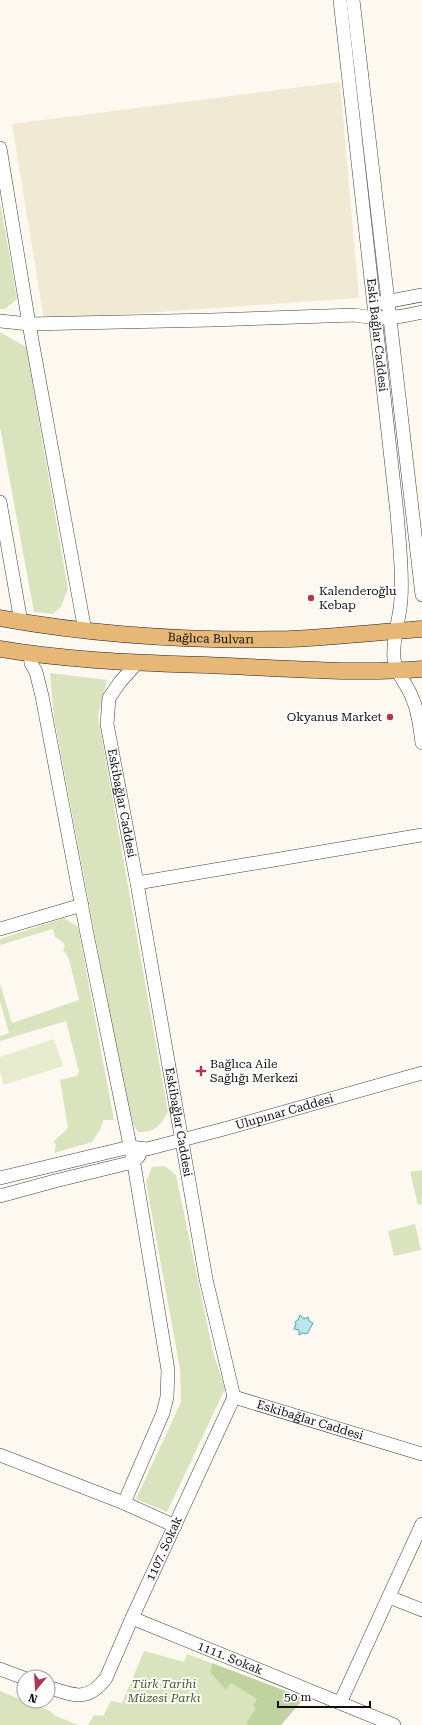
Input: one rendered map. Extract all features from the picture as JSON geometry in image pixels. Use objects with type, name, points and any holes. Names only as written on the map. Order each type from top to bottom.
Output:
[{"type":"main road","name":"Bağlıca Bulvarı","points":[[0,618],[85,631],[211,638],[289,639],[422,629]]},
{"type":"main road","points":[[0,649],[86,660],[342,671],[397,671],[422,669]]},
{"type":"street","name":"Eski Bağlar Caddesi","points":[[340,0],[397,513],[401,600],[396,631],[394,660],[397,671]]},
{"type":"street","points":[[353,0],[422,595]]},
{"type":"street","points":[[0,148],[29,324],[85,631]]},
{"type":"street","points":[[355,315],[374,304],[422,295]]},
{"type":"street","points":[[0,321],[29,324],[355,315],[375,319],[390,318],[422,312]]},
{"type":"street","points":[[0,502],[20,622]]},
{"type":"street","points":[[30,654],[31,663],[36,672],[42,696],[133,1162],[168,1370],[168,1397],[163,1413],[124,1503]]},
{"type":"street","name":"Eskibağlar Caddesi","points":[[138,662],[120,682],[109,698],[107,724],[137,883],[206,1279],[234,1397],[422,1454]]},
{"type":"street","points":[[397,671],[411,695],[416,710],[422,743]]},
{"type":"street","points":[[137,883],[422,835]]},
{"type":"street","points":[[0,929],[82,906]]},
{"type":"street","name":"Ulupınar Caddesi","points":[[0,1178],[130,1147],[147,1149],[422,1073]]},
{"type":"street","name":"Ulupınar Caddesi","points":[[0,1196],[55,1180],[133,1162],[147,1149]]},
{"type":"street","name":"1107. Sokak","points":[[56,1690],[69,1694],[87,1695],[100,1686],[106,1678],[132,1618],[234,1397]]},
{"type":"street","points":[[0,1455],[124,1503],[175,1526]]},
{"type":"street","points":[[340,1703],[422,1524]]},
{"type":"street","points":[[389,1598],[422,1610]]},
{"type":"street","name":"1111. Sokak","points":[[132,1618],[394,1725]]},
{"type":"street","points":[[0,1669],[16,1675]]},
{"type":"shaded area","points":[[340,82],[359,298],[44,320],[12,124]]},
{"type":"green space","points":[[0,202],[17,299],[5,309],[0,309]]},
{"type":"green space","points":[[0,332],[26,347],[68,589],[61,607],[53,614],[34,612],[0,427]]},
{"type":"green space","points":[[50,673],[107,680],[98,716],[168,1112],[163,1121],[153,1130],[144,1132],[138,1132],[133,1124],[104,983],[54,717]]},
{"type":"green space","points":[[64,918],[78,927],[114,1120],[103,1120],[101,1128],[92,1142],[54,1153],[56,1145],[54,1141],[68,1128],[60,1080],[77,1076],[79,1072],[66,1021],[0,1041],[0,1036],[9,1033],[0,1001],[0,984],[12,1023],[79,1000],[70,963],[63,950],[65,947],[63,942],[55,937],[53,929],[0,945],[0,939]]},
{"type":"green space","points":[[54,1039],[63,1066],[4,1085],[0,1072],[0,1057]]},
{"type":"green space","points":[[165,1166],[176,1175],[213,1352],[225,1389],[167,1512],[136,1499],[181,1402],[180,1369],[146,1182],[152,1167]]},
{"type":"green space","points":[[422,1170],[422,1204],[418,1205],[410,1172]]},
{"type":"green space","points":[[415,1224],[421,1250],[394,1256],[388,1231]]},
{"type":"green space","name":"Türk Tarihi Müzesi Parkı","points":[[144,1651],[184,1662],[187,1654],[304,1698],[281,1725],[88,1725],[94,1715],[103,1716],[111,1701],[122,1703]]},
{"type":"green space","points":[[212,1663],[304,1698],[281,1725],[249,1725],[246,1723],[256,1708],[253,1706],[257,1699],[231,1683],[226,1690],[211,1673]]},
{"type":"green space","points":[[0,1691],[16,1697],[16,1709],[45,1709],[54,1715],[78,1725],[0,1725]]},
{"type":"water","points":[[300,1315],[304,1319],[308,1317],[309,1321],[313,1323],[307,1334],[303,1333],[299,1335],[299,1330],[294,1329],[296,1324],[295,1322],[298,1320]]},
{"type":"place","name":"Kalenderoğlu Kebap","points":[[311,598]]},
{"type":"place","name":"Okyanus Market","points":[[390,717]]},
{"type":"place","name":"Bağlıca Aile Sağlığı Merkezi","points":[[201,1071]]}]
